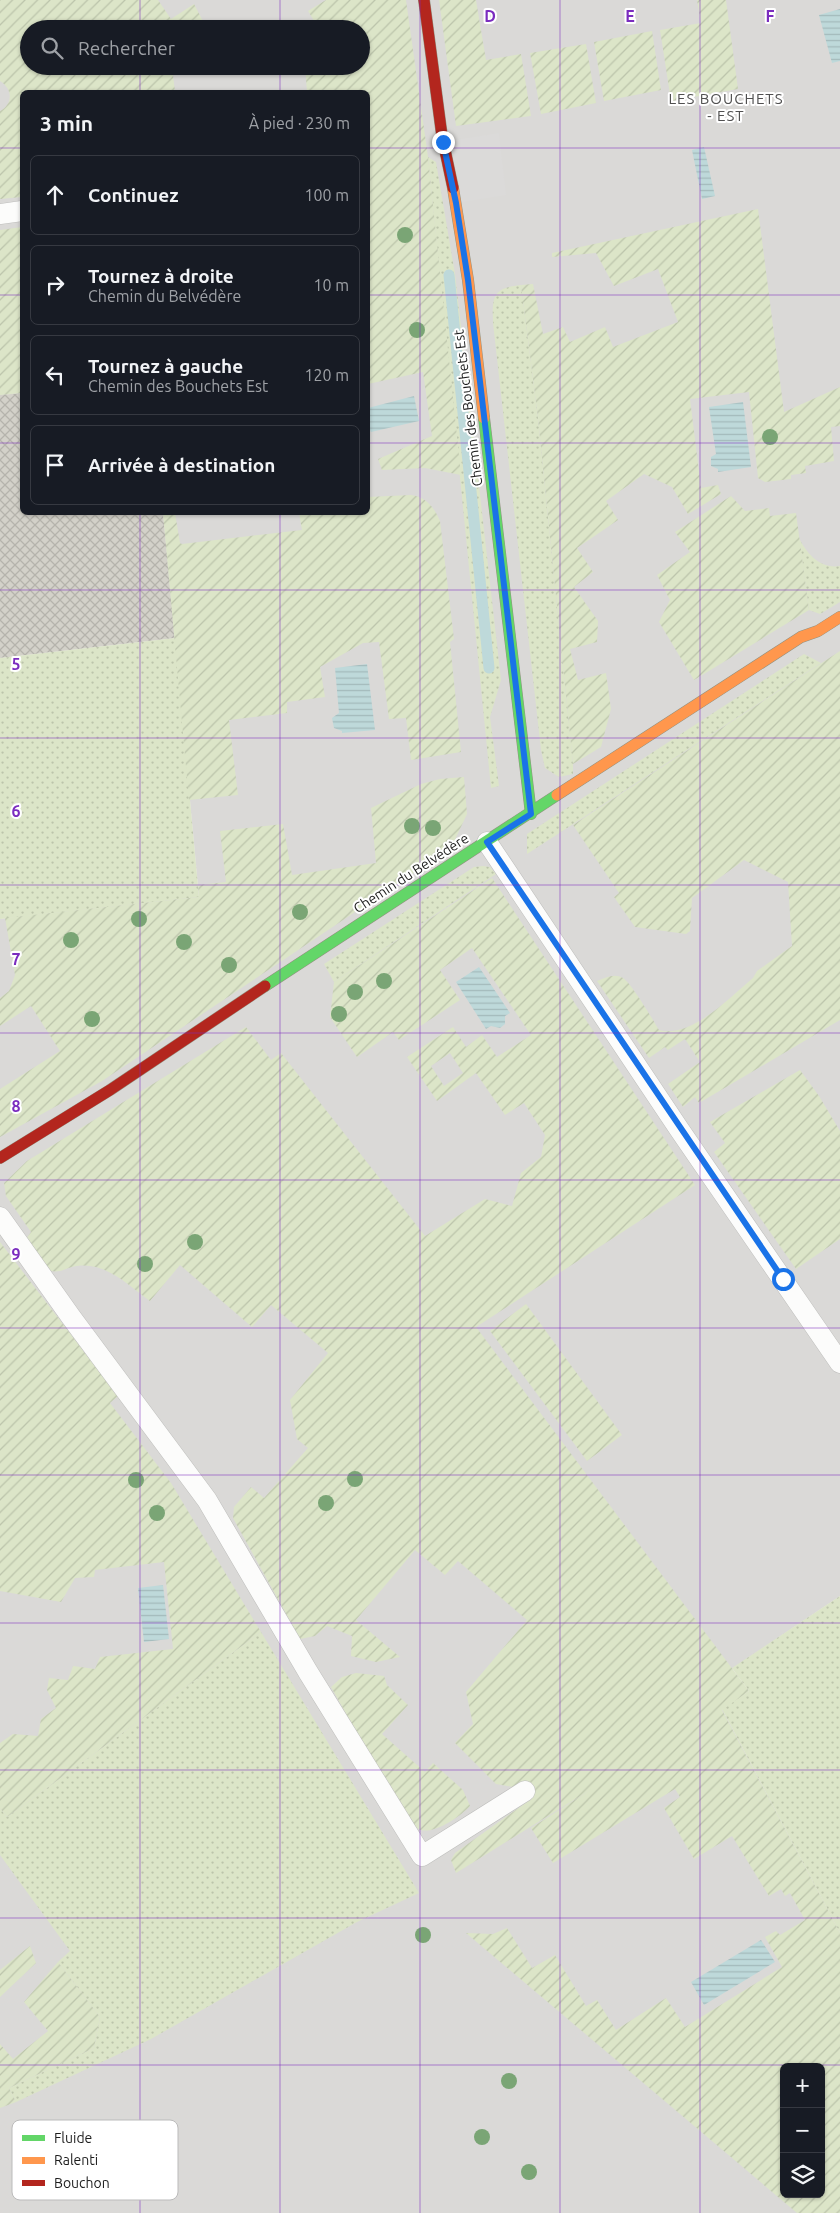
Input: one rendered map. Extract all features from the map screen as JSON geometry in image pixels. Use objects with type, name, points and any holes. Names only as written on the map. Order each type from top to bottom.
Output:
[{"type":"street","name":"Chemin des Bouchets Est","points":[[424,0],[442,136],[456,203],[468,280],[531,814]]},
{"type":"street","name":"Chemin du Belvédère","points":[[0,1158],[110,1090],[327,944],[531,814],[802,636],[818,630],[840,617]]},
{"type":"lane","points":[[0,214],[20,211]]},
{"type":"lane","points":[[487,842],[674,1121],[840,1363]]},
{"type":"lane","points":[[0,1218],[207,1500],[308,1672],[422,1856],[525,1791]]},
{"type":"shaded area","points":[[0,0],[840,0],[840,1596],[733,1668],[722,1709],[840,1933],[840,2213],[0,2213],[0,919],[199,896],[163,515],[370,515],[370,90],[20,90],[20,393],[0,395]]},
{"type":"shaded area","points":[[499,133],[506,195],[456,203],[443,142]]},
{"type":"shaded area","points":[[20,393],[20,515],[163,515],[175,638],[0,658],[0,395]]},
{"type":"green space","points":[[0,0],[158,0],[171,19],[194,4],[202,20],[20,20],[20,75],[173,75],[175,90],[20,90],[20,197],[0,199],[0,111],[9,101],[10,96],[7,88],[0,81]]},
{"type":"green space","points":[[326,0],[406,0],[428,157],[461,475],[425,468],[382,470],[378,459],[432,436],[423,372],[370,384],[370,90],[307,90],[306,75],[370,75],[370,20],[314,20],[308,11]]},
{"type":"green space","points":[[439,0],[476,0],[486,60],[521,54],[531,116],[456,126]]},
{"type":"green space","points":[[697,0],[726,0],[738,89],[671,101],[660,30],[701,23]]},
{"type":"green space","points":[[652,31],[661,90],[604,101],[594,42]]},
{"type":"green space","points":[[586,44],[596,103],[541,114],[530,53]]},
{"type":"green space","points":[[428,157],[436,162],[455,274],[501,680],[490,717],[499,786],[491,788]]},
{"type":"green space","points":[[758,209],[784,412],[840,387],[840,426],[831,427],[834,461],[805,466],[806,473],[791,475],[791,479],[765,482],[758,478],[749,392],[690,399],[701,488],[718,485],[721,494],[688,514],[672,487],[644,474],[606,501],[618,520],[577,548],[593,572],[574,587],[598,621],[597,642],[570,649],[578,680],[606,673],[611,709],[601,747],[573,764],[538,418],[521,285],[533,284],[543,334],[563,327],[570,342],[605,327],[613,347],[678,322],[658,269],[614,286],[596,253],[552,257],[552,253]]},
{"type":"green space","points":[[20,227],[20,393],[0,395],[0,230]]},
{"type":"green space","points":[[521,285],[538,418],[573,764],[573,774],[559,777],[545,768],[541,750],[493,323],[493,306],[496,295],[505,288]]},
{"type":"green space","points":[[416,496],[429,504],[440,521],[454,639],[450,642],[461,752],[411,760],[406,718],[389,719],[379,642],[363,643],[320,667],[325,697],[287,702],[287,713],[229,720],[238,795],[189,800],[163,515],[175,515],[180,543],[182,544],[302,530],[299,515],[370,515],[370,497]]},
{"type":"green space","points":[[731,496],[745,511],[769,508],[770,516],[796,513],[809,610],[694,680],[659,622],[670,600],[657,575],[690,552],[675,532]]},
{"type":"green space","points":[[799,538],[810,555],[820,563],[840,566],[840,602],[820,614],[809,610]]},
{"type":"green space","points":[[175,638],[199,897],[0,919],[0,658]]},
{"type":"green space","points":[[840,651],[840,1020],[699,1103],[695,1097],[683,1107],[668,1084],[700,1062],[685,1039],[668,1050],[665,1047],[649,1058],[597,981],[614,976],[623,978],[637,994],[659,1030],[671,1031],[697,1023],[722,1005],[753,978],[757,971],[792,946],[788,882],[744,860],[692,898],[690,931],[686,934],[635,927],[614,897],[619,893],[573,825]]},
{"type":"green space","points":[[804,654],[821,663],[527,854],[527,834]]},
{"type":"green space","points":[[464,777],[467,814],[451,848],[102,1081],[0,1137],[0,1089],[60,1051],[31,1006],[0,1026],[0,998],[9,991],[15,975],[5,918],[199,897],[198,885],[226,882],[220,831],[283,824],[292,875],[376,863],[371,808],[421,784],[440,779]]},
{"type":"green space","points":[[474,867],[490,867],[496,874],[334,982],[324,964]]},
{"type":"green space","points":[[492,878],[695,1185],[476,1327],[749,1691],[722,1710],[840,1933],[840,2213],[797,2213],[466,1933],[493,1934],[507,1928],[532,1968],[555,1955],[586,2006],[597,2000],[616,2030],[666,1998],[685,2027],[782,1967],[765,1937],[776,1931],[780,1935],[805,1920],[790,1893],[785,1896],[781,1889],[769,1896],[732,1836],[694,1859],[664,1808],[680,1797],[675,1789],[553,1863],[531,1828],[595,1787],[456,1873],[451,1860],[455,1853],[534,1797],[523,1782],[513,1787],[496,1784],[455,1743],[473,1724],[466,1692],[527,1620],[458,1561],[445,1575],[415,1550],[356,1620],[400,1657],[376,1662],[351,1656],[352,1636],[327,1626],[315,1636],[300,1639],[233,1518],[234,1507],[251,1487],[264,1498],[308,1448],[297,1439],[290,1400],[328,1353],[271,1305],[252,1327],[180,1265],[150,1301],[116,1276],[98,1268],[77,1266],[51,1271],[26,1239],[31,1232],[6,1196],[4,1183],[27,1161],[246,1027],[271,1060],[281,1053],[425,1236],[485,1199],[512,1206],[521,1173],[541,1157],[545,1135],[524,1103],[505,1115],[476,1073],[437,1101],[407,1057],[453,1027],[466,1047],[482,1035],[497,1057],[531,1035],[472,948],[440,970],[460,1000],[399,1040],[393,1032],[357,1057],[330,1017],[334,982]],"holes":[[[450,1053],[463,1073],[444,1086],[431,1066]]]},
{"type":"green space","points":[[800,1070],[819,1096],[840,1131],[840,1239],[796,1269],[714,1152],[725,1143],[710,1122]]},
{"type":"green space","points":[[0,1242],[118,1396],[110,1403],[171,1483],[261,1632],[7,1817],[0,1808],[0,1743],[13,1734],[38,1736],[41,1719],[56,1708],[47,1690],[49,1678],[68,1680],[73,1666],[95,1669],[100,1657],[173,1649],[164,1562],[95,1570],[94,1577],[75,1578],[61,1602],[0,1591]]},
{"type":"green space","points":[[526,1304],[622,1435],[587,1461],[490,1331]]},
{"type":"green space","points":[[840,1596],[840,1933],[722,1709],[749,1691],[732,1668]]},
{"type":"green space","points":[[261,1632],[419,1893],[357,1922],[151,2039],[16,2102],[9,2088],[94,2048],[100,2017],[58,1962],[70,1951],[0,1855],[0,1808],[7,1817]]},
{"type":"green space","points":[[356,1673],[384,1676],[387,1685],[408,1705],[382,1734],[425,1772],[433,1763],[463,1790],[470,1806],[461,1815],[440,1827],[427,1831],[407,1822],[331,1687],[342,1677]]},
{"type":"green space","points":[[30,1946],[36,1963],[0,1997],[0,1970]]},
{"type":"green space","points":[[58,1962],[100,2017],[94,2048],[9,2088],[16,2102],[0,2108],[0,2044],[13,2059],[48,2031],[24,2002]]},
{"type":"water","points":[[840,9],[840,61],[832,63],[819,15]]},
{"type":"water","points":[[704,147],[715,196],[702,199],[692,150]]},
{"type":"water","points":[[414,396],[419,421],[371,432],[370,407]]},
{"type":"water","points":[[743,402],[751,467],[718,472],[718,469],[711,466],[711,457],[716,454],[709,407]]},
{"type":"water","points":[[367,664],[375,730],[342,733],[342,731],[334,728],[332,718],[339,713],[335,668]]},
{"type":"water","points":[[479,967],[510,1013],[505,1016],[505,1024],[500,1028],[491,1026],[486,1029],[456,982]]},
{"type":"water","points":[[163,1585],[169,1639],[144,1642],[138,1588]]},
{"type":"water","points":[[761,1940],[775,1962],[704,2005],[691,1982]]},
{"type":"waterway","points":[[449,275],[489,668]]},
{"type":"traffic: fast","points":[[484,418],[531,814]]},
{"type":"traffic: fast","points":[[265,986],[557,795]]},
{"type":"traffic: slow","points":[[453,188],[468,280],[484,418]]},
{"type":"traffic: slow","points":[[557,795],[801,637],[818,631],[840,617]]},
{"type":"traffic: jam","points":[[424,0],[442,136],[453,188]]},
{"type":"traffic: jam","points":[[0,1158],[110,1090],[265,986]]},
{"type":"district","name":"LES BOUCHETS - EST","points":[[726,106]]},
{"type":"route","points":[[443,142],[456,203],[468,280],[531,814],[487,842],[679,1129],[783,1279]]}]
